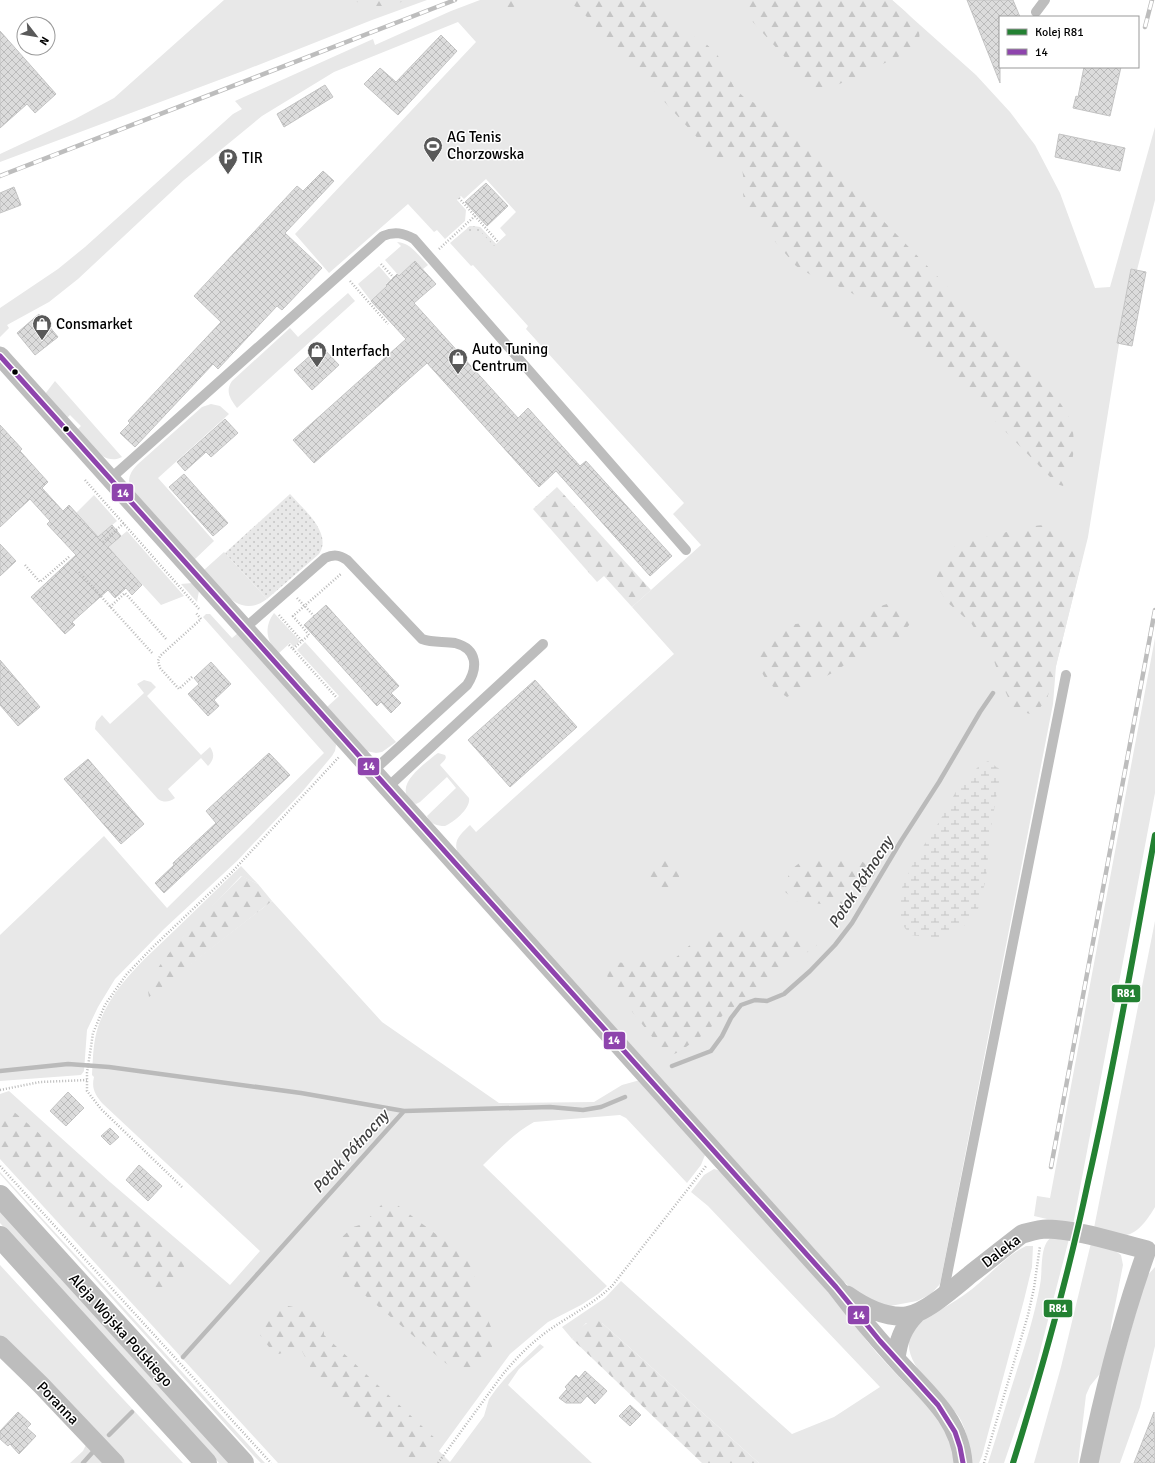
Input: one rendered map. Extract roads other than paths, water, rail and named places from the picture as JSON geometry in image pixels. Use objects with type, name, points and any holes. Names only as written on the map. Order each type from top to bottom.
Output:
[{"type":"main road","name":"Aleja Wojska Polskiego","points":[[0,1196],[243,1463]]},
{"type":"main road","name":"Aleja Wojska Polskiego","points":[[0,1237],[206,1463]]},
{"type":"street","points":[[0,356],[836,1287],[856,1313],[896,1359],[933,1398],[947,1416],[958,1437],[963,1463]]},
{"type":"street","name":"Daleka","points":[[896,1359],[899,1342],[903,1331],[908,1322],[916,1314],[943,1296],[1022,1234],[1042,1230],[1087,1235],[1147,1250],[1134,1285],[1122,1326],[1099,1411],[1089,1463]]},
{"type":"street","points":[[836,1287],[863,1306],[883,1313],[906,1316],[916,1314]]},
{"type":"street","name":"Poranna","points":[[0,1345],[41,1385],[115,1463]]},
{"type":"lane","points":[[1036,12],[1045,0]]},
{"type":"lane","points":[[110,479],[383,236],[398,232],[414,239],[686,550]]},
{"type":"lane","points":[[245,628],[325,558],[337,555],[341,556],[352,565],[422,639],[456,644],[464,647],[474,659],[475,668],[467,685],[373,771]]},
{"type":"lane","points":[[388,788],[542,644]]},
{"type":"lane","points":[[943,1296],[1066,675]]},
{"type":"waterway","name":"Potok Północny","points":[[672,1066],[711,1051],[722,1036],[731,1018],[741,1005],[755,1000],[767,1001],[784,994],[810,971],[835,945],[852,923],[993,693]]},
{"type":"waterway","points":[[0,1071],[68,1064],[109,1067],[301,1093],[404,1111]]},
{"type":"waterway","name":"Potok Północny","points":[[183,1357],[404,1111],[550,1107],[583,1110],[601,1107],[625,1097]]},
{"type":"waterway","name":"Potok Północny","points":[[109,1435],[132,1412]]},
{"type":"waterway","name":"Potok Północny","points":[[83,1463],[92,1453]]},
{"type":"railway","points":[[0,176],[455,0]]},
{"type":"railway","points":[[1145,27],[1152,0]]},
{"type":"railway","points":[[1051,1167],[1155,610]]},
{"type":"rail line","name":"R81","points":[[1013,1463],[1054,1323],[1080,1218],[1115,1052],[1155,835]]},
{"type":"place","name":"AG Tenis Chorzowska","points":[[433,163]]},
{"type":"place","name":"TIR","points":[[228,175]]},
{"type":"place","name":"Consmarket","points":[[42,341]]},
{"type":"place","name":"Interfach","points":[[317,368]]},
{"type":"place","name":"Auto Tuning Centrum","points":[[458,375]]}]
